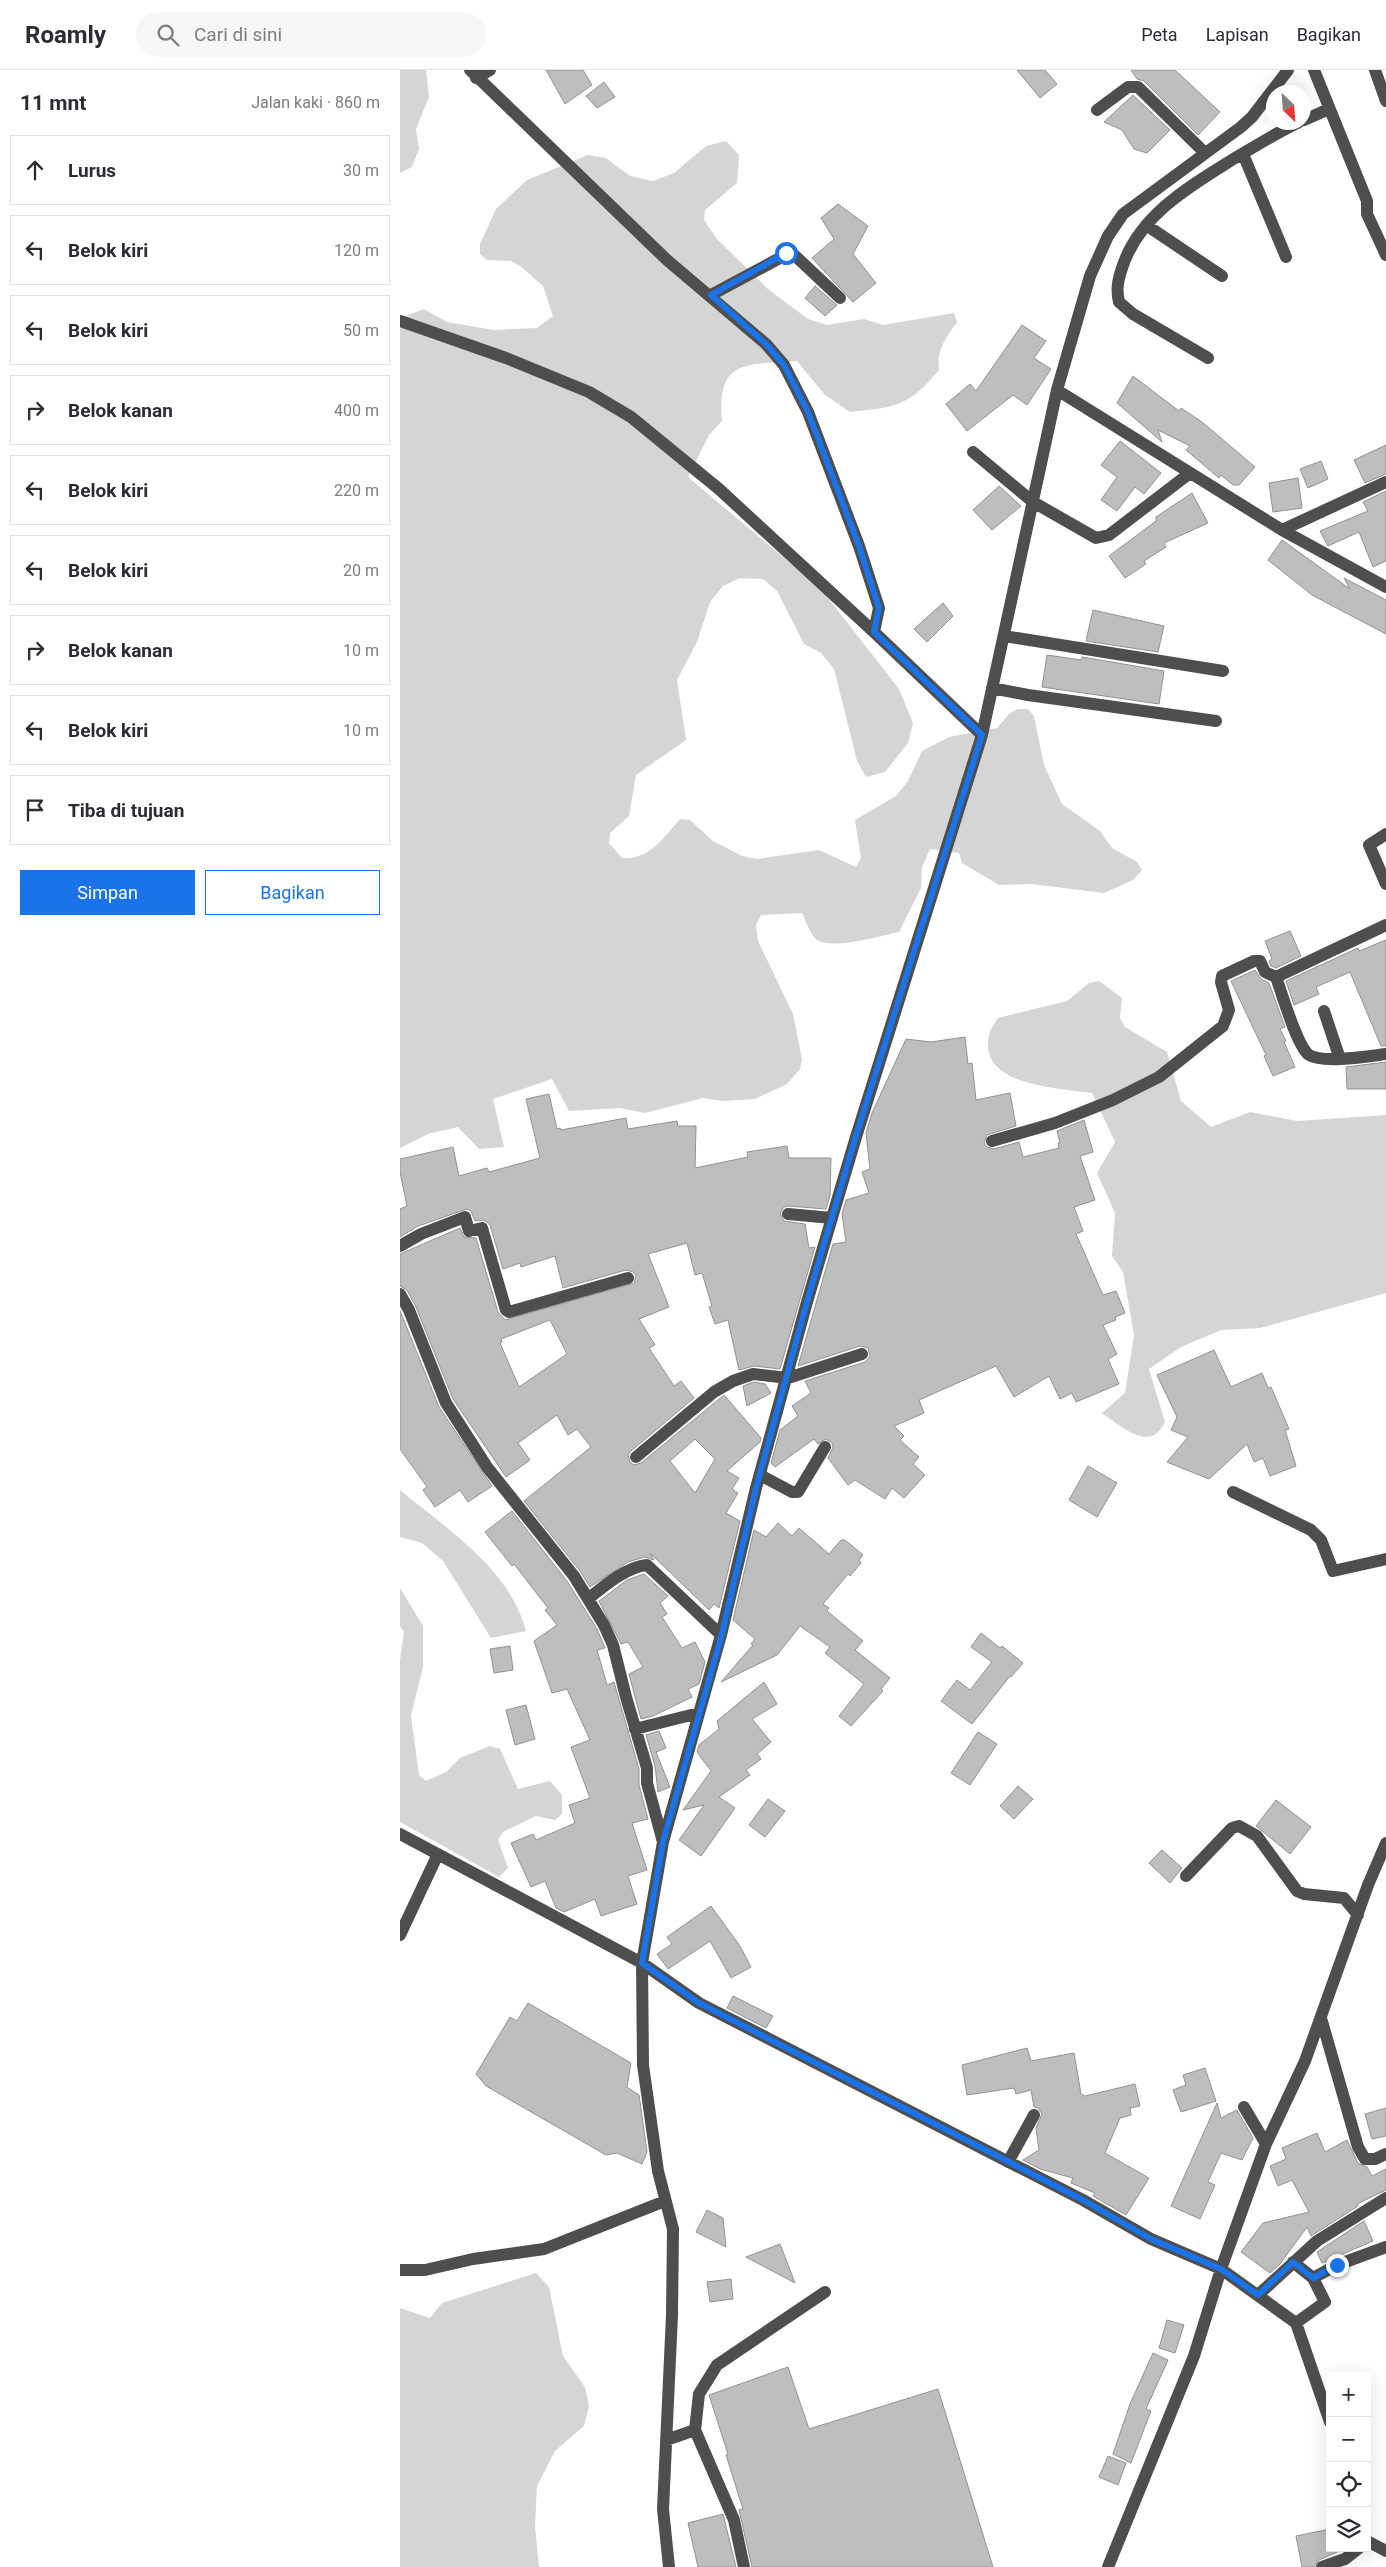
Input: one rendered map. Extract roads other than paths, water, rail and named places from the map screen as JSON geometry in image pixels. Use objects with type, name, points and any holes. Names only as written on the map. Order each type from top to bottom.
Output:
[{"type":"street","points":[[473,74],[490,70]]},
{"type":"street","points":[[669,2567],[662,2509],[673,2238],[671,2219],[655,2156],[643,2065],[642,1963],[663,1842],[722,1634],[760,1475],[788,1378],[807,1302],[856,1136],[982,735],[1057,390],[1090,276],[1115,222],[1130,208],[1252,117],[1288,70]]},
{"type":"street","points":[[1314,70],[1367,201],[1366,214],[1386,255]]},
{"type":"street","points":[[1375,70],[1386,101]]},
{"type":"street","points":[[473,74],[667,260],[711,295],[766,344],[784,365],[808,412],[859,546],[879,608],[874,632]]},
{"type":"street","points":[[1097,110],[1128,87],[1138,87],[1205,153]]},
{"type":"street","points":[[1311,117],[1329,109]]},
{"type":"street","points":[[1208,358],[1133,314],[1120,302],[1118,282],[1127,252],[1146,225],[1165,206],[1189,187],[1281,130]]},
{"type":"street","points":[[1243,154],[1286,257]]},
{"type":"street","points":[[1146,225],[1222,276]]},
{"type":"street","points":[[711,295],[791,252],[840,298]]},
{"type":"street","points":[[400,321],[506,358],[589,392],[631,417],[720,489],[982,735]]},
{"type":"street","points":[[1057,390],[1282,530],[1383,581]]},
{"type":"street","points":[[973,452],[998,475],[1033,502],[1096,538],[1103,538],[1190,473]]},
{"type":"street","points":[[1282,530],[1386,482]]},
{"type":"street","points":[[1004,636],[1223,671]]},
{"type":"street","points":[[992,688],[1028,695],[1216,721]]},
{"type":"street","points":[[1386,834],[1369,845],[1386,884]]},
{"type":"street","points":[[1276,978],[1386,925]]},
{"type":"street","points":[[992,1141],[1055,1123],[1113,1100],[1159,1077],[1223,1026],[1229,1010],[1221,982],[1222,976],[1254,961],[1260,961],[1265,972],[1276,978],[1305,1050],[1313,1057],[1340,1059],[1386,1054]]},
{"type":"street","points":[[1324,1011],[1340,1059]]},
{"type":"street","points":[[788,1214],[832,1218]]},
{"type":"street","points":[[400,1246],[421,1234],[466,1217],[469,1231],[482,1228],[506,1310],[509,1312],[628,1278]]},
{"type":"street","points":[[400,1294],[409,1310],[446,1403],[487,1467],[574,1576],[613,1645],[647,1768],[647,1783],[663,1842]]},
{"type":"street","points":[[636,1457],[714,1392],[733,1380],[753,1374],[788,1378],[862,1354]]},
{"type":"street","points":[[760,1475],[792,1492],[798,1492],[825,1447]]},
{"type":"street","points":[[1233,1492],[1311,1530],[1321,1540],[1333,1571],[1386,1559]]},
{"type":"street","points":[[588,1599],[610,1582],[638,1566],[647,1565],[722,1634]]},
{"type":"street","points":[[635,1729],[699,1714]]},
{"type":"street","points":[[1186,1876],[1232,1828],[1239,1826],[1256,1836],[1296,1891],[1304,1894],[1344,1898],[1358,1915]]},
{"type":"street","points":[[400,1834],[642,1963],[699,2003],[1083,2200],[1151,2239],[1221,2269],[1296,2322],[1328,2417]]},
{"type":"street","points":[[1108,2567],[1194,2356],[1221,2269],[1266,2144],[1302,2068],[1386,1842]]},
{"type":"street","points":[[400,1935],[438,1854]]},
{"type":"street","points":[[1321,2018],[1358,2147],[1364,2159],[1375,2159],[1386,2154]]},
{"type":"street","points":[[1244,2107],[1266,2144]]},
{"type":"street","points":[[1008,2162],[1034,2115]]},
{"type":"street","points":[[1258,2295],[1317,2241],[1386,2198]]},
{"type":"street","points":[[400,2270],[425,2270],[473,2259],[544,2249],[665,2200]]},
{"type":"street","points":[[1313,2278],[1337,2265],[1386,2247]]},
{"type":"street","points":[[1293,2262],[1313,2278],[1324,2303],[1296,2322]]},
{"type":"street","points":[[744,2567],[734,2520],[694,2430],[699,2394],[717,2365],[824,2292]]},
{"type":"street","points":[[666,2440],[694,2430]]},
{"type":"street","points":[[1371,2545],[1386,2551]]},
{"type":"street","points":[[1322,2567],[1345,2559],[1354,2552]]}]
